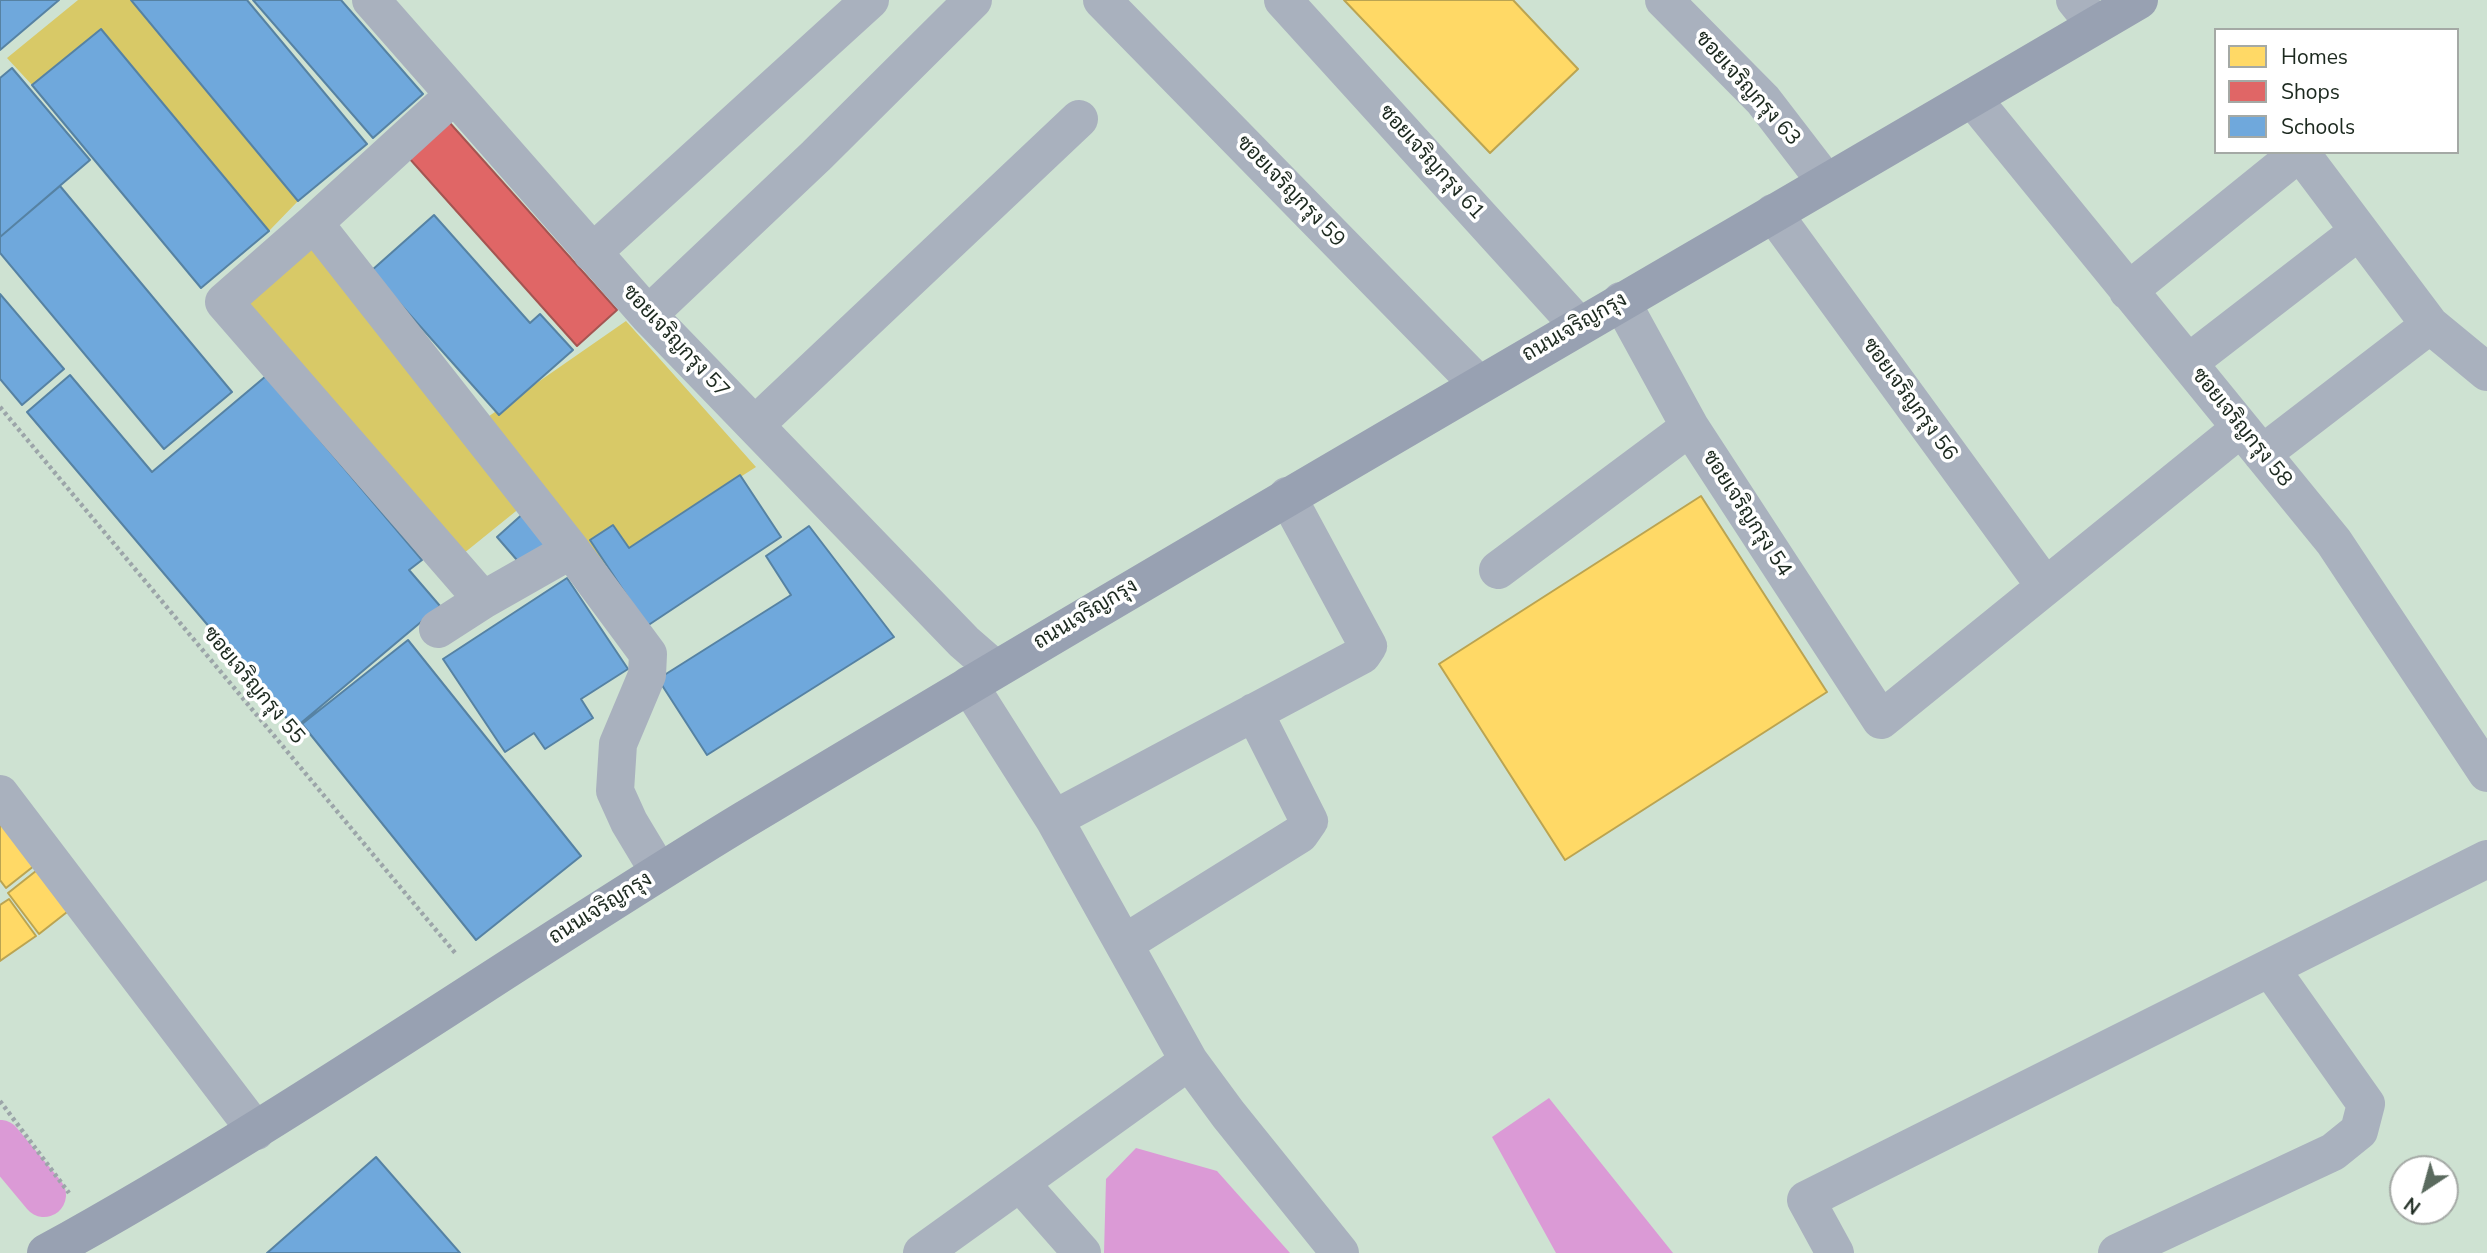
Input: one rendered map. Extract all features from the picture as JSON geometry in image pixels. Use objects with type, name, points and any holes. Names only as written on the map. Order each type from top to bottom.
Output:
[{"type":"main road","name":"ถนนเจริญกรุง","points":[[46,1253],[256,1131],[659,872],[982,677],[1478,384],[1972,98],[2085,13],[2139,0]]},
{"type":"street","name":"ซอยเจริญกรุง 57","points":[[371,0],[648,315],[964,642],[1054,819],[1189,1061],[1228,1114],[1340,1253]]},
{"type":"street","points":[[592,253],[870,0]]},
{"type":"street","points":[[648,315],[816,156],[973,0]]},
{"type":"street","name":"ซอยเจริญกรุง 59","points":[[1102,0],[1478,384]]},
{"type":"street","name":"ซอยเจริญกรุง 61","points":[[1283,0],[1579,326]]},
{"type":"street","name":"ซอยเจริญกรุง 63","points":[[1664,0],[1762,100],[1826,182]]},
{"type":"street","points":[[453,96],[224,303],[483,600]]},
{"type":"street","name":"ซอยเจริญกรุง 58","points":[[1972,98],[2334,542],[2487,773]]},
{"type":"street","points":[[755,425],[1079,119]]},
{"type":"street","points":[[2128,291],[2298,154]]},
{"type":"street","points":[[2301,154],[2430,325],[2487,372]]},
{"type":"street","name":"ซอยเจริญกรุง 56","points":[[1773,213],[2046,586]]},
{"type":"street","points":[[314,223],[572,550],[648,654],[647,675],[618,744],[615,791],[629,822],[659,872]]},
{"type":"street","points":[[2188,363],[2359,231]]},
{"type":"street","name":"ซอยเจริญกรุง 54","points":[[1621,301],[1690,427],[1881,720],[2046,586]]},
{"type":"street","points":[[2046,586],[2251,441],[2430,325]]},
{"type":"street","points":[[1498,570],[1690,427]]},
{"type":"street","points":[[1054,819],[1362,655],[1368,646],[1287,496]]},
{"type":"street","points":[[438,629],[483,600],[572,550]]},
{"type":"street","points":[[1125,943],[1300,834],[1309,821],[1254,712]]},
{"type":"street","points":[[0,794],[256,1131]]},
{"type":"street","points":[[1836,1253],[1806,1200],[2487,859]]},
{"type":"street","points":[[2117,1253],[2333,1152],[2359,1131],[2366,1104],[2270,968]]},
{"type":"street","points":[[922,1253],[1189,1061]]},
{"type":"street","points":[[1021,1184],[1082,1253]]},
{"type":"path","name":"ซอยเจริญกรุง 55","points":[[0,407],[482,984]]},
{"type":"path","points":[[0,1101],[70,1193]]},
{"type":"shaded area","points":[[78,0],[137,0],[298,201],[269,231],[101,29],[32,85],[7,58]]},
{"type":"shaded area","points":[[312,243],[526,503],[458,558],[236,305]]},
{"type":"shaded area","points":[[626,321],[756,467],[629,548],[601,570],[482,421]]},
{"type":"shaded area","points":[[1549,1098],[1673,1253],[1556,1253],[1492,1137]]},
{"type":"shaded area","points":[[1136,1148],[1217,1171],[1290,1253],[1104,1253],[1106,1179]]},
{"type":"building: Homes","points":[[1344,0],[1513,0],[1578,69],[1490,153]]},
{"type":"building: Homes","points":[[1701,496],[1827,692],[1565,860],[1439,664]]},
{"type":"building: Homes","points":[[0,802],[44,858],[6,888],[0,880]]},
{"type":"building: Homes","points":[[41,867],[76,905],[39,934],[8,893]]},
{"type":"building: Homes","points":[[9,899],[36,936],[0,961],[0,905]]},
{"type":"building: Shops","points":[[449,122],[617,310],[577,346],[409,158]]},
{"type":"building: Schools","points":[[0,0],[59,0],[0,50]]},
{"type":"building: Schools","points":[[131,0],[247,0],[367,144],[298,201]]},
{"type":"building: Schools","points":[[253,0],[341,0],[423,94],[373,138]]},
{"type":"building: Schools","points":[[101,29],[269,231],[201,288],[32,85]]},
{"type":"building: Schools","points":[[12,68],[90,160],[0,237],[0,78]]},
{"type":"building: Schools","points":[[60,186],[232,392],[164,449],[0,253],[0,237]]},
{"type":"building: Schools","points":[[434,215],[530,323],[540,314],[573,350],[499,415],[371,271]]},
{"type":"building: Schools","points":[[0,294],[64,369],[22,405],[0,379]]},
{"type":"building: Schools","points":[[70,375],[152,472],[266,376],[422,560],[409,570],[440,606],[295,728],[27,412]]},
{"type":"building: Schools","points":[[740,475],[781,537],[647,626],[590,540],[613,525],[629,548]]},
{"type":"building: Schools","points":[[526,511],[553,541],[523,567],[497,537]]},
{"type":"building: Schools","points":[[809,526],[894,637],[707,755],[658,679],[791,595],[766,556]]},
{"type":"building: Schools","points":[[567,578],[628,669],[581,699],[593,718],[545,749],[534,733],[505,752],[443,659]]},
{"type":"building: Schools","points":[[408,640],[581,856],[476,940],[302,724]]},
{"type":"building: Schools","points":[[376,1157],[460,1253],[267,1253]]},
{"type":"waterway","points":[[0,1142],[44,1195]]}]
